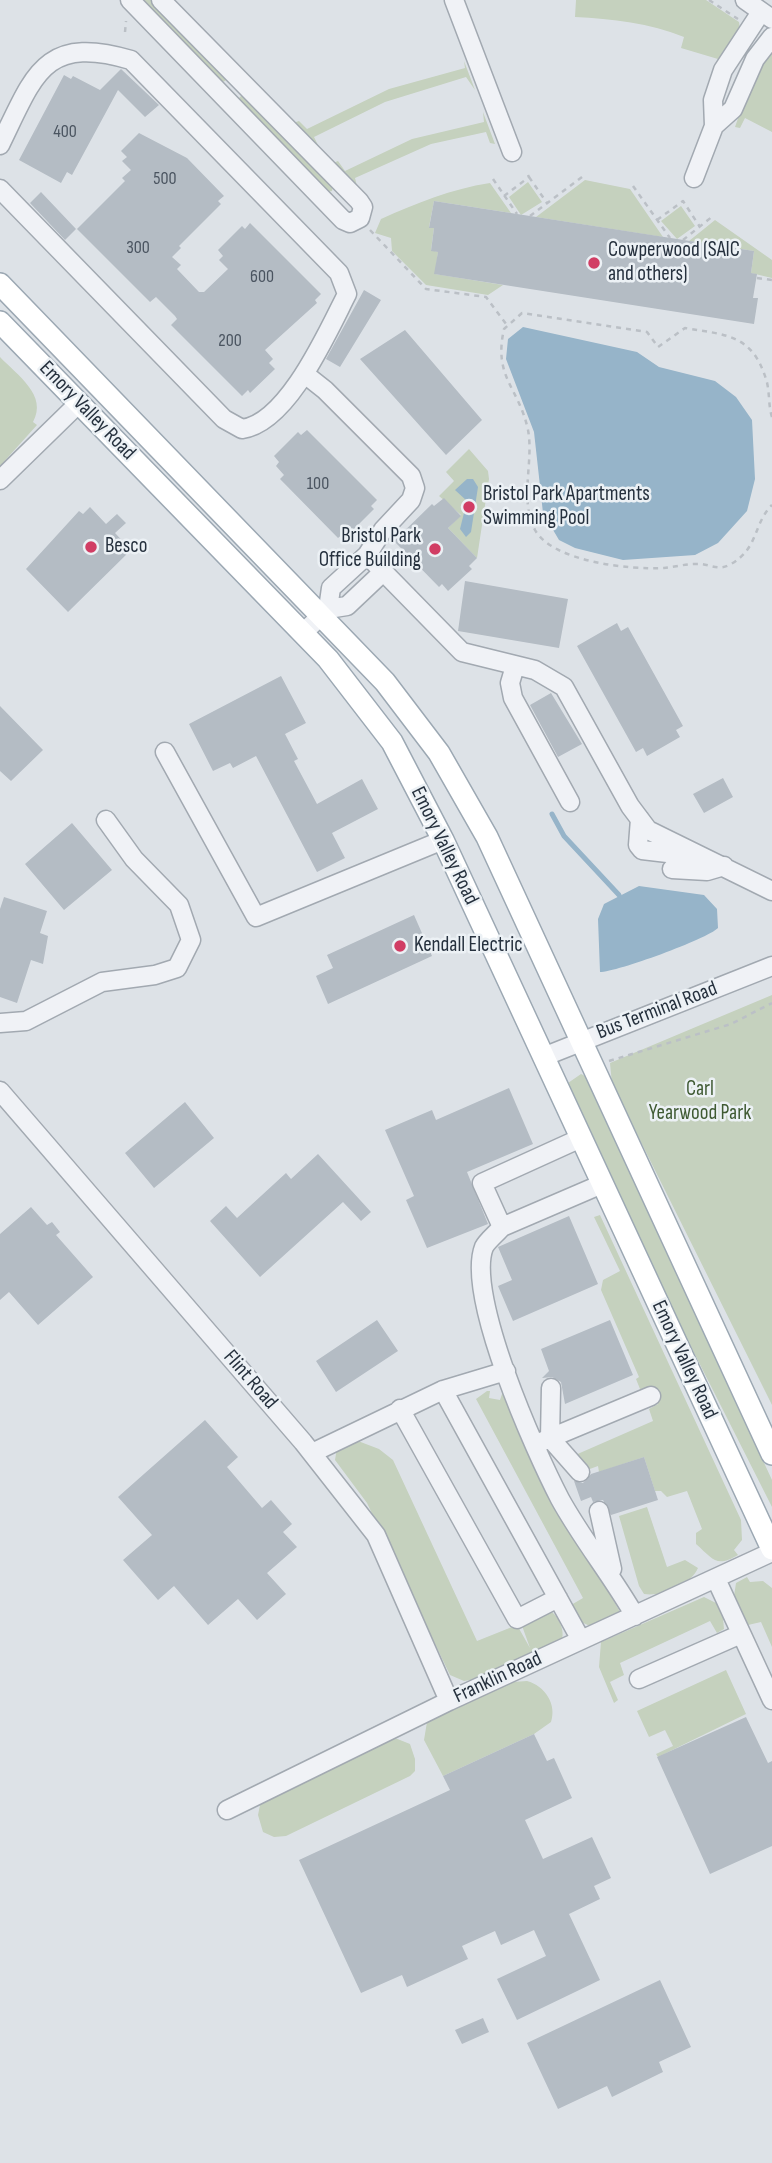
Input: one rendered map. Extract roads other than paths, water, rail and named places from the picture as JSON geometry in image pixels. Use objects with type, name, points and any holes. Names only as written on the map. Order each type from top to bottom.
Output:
[{"type":"main road","name":"Emory Valley Road","points":[[0,285],[325,612],[386,682],[439,754],[463,792],[493,850],[772,1454]]},
{"type":"main road","name":"Emory Valley Road","points":[[0,322],[303,633],[371,712],[392,742],[443,840],[772,1550]]},
{"type":"street","points":[[130,0],[343,220],[350,223],[360,218],[363,207],[359,201],[160,0]]},
{"type":"street","points":[[454,0],[512,152]]},
{"type":"street","points":[[694,178],[714,126],[713,100],[723,70],[767,15],[745,0]]},
{"type":"street","points":[[714,126],[733,109],[755,60],[772,37]]},
{"type":"street","points":[[0,145],[33,78],[49,63],[74,51],[104,52],[131,60],[339,273],[347,294],[306,375],[262,422],[242,429],[233,425],[0,189]]},
{"type":"street","points":[[306,375],[325,390],[414,482],[411,500],[383,530],[367,555],[331,588],[325,612]]},
{"type":"street","points":[[0,480],[79,402]]},
{"type":"street","points":[[367,555],[462,652],[535,670],[564,687],[648,830],[772,891]]},
{"type":"street","points":[[303,633],[325,612],[346,606],[383,572]]},
{"type":"street","points":[[515,666],[510,683],[513,698],[570,802]]},
{"type":"street","points":[[165,752],[256,917],[443,840]]},
{"type":"street","points":[[0,1023],[26,1021],[102,982],[155,975],[177,968],[191,940],[179,905],[134,859],[106,820]]},
{"type":"street","points":[[672,869],[708,871],[724,866]]},
{"type":"street","name":"Bus Terminal Road","points":[[543,1057],[772,966]]},
{"type":"street","name":"Flint Road","points":[[0,1091],[312,1453],[376,1535],[449,1701]]},
{"type":"street","points":[[502,1227],[482,1183],[581,1138]]},
{"type":"street","points":[[602,1184],[502,1227],[484,1247],[482,1283],[492,1328],[506,1371],[543,1441],[561,1501],[635,1616]]},
{"type":"street","points":[[312,1453],[443,1390],[506,1371]]},
{"type":"street","points":[[543,1441],[551,1388]]},
{"type":"street","points":[[443,1390],[581,1640]]},
{"type":"street","points":[[543,1441],[651,1396]]},
{"type":"street","points":[[400,1409],[517,1619],[558,1598]]},
{"type":"street","points":[[543,1441],[580,1472]]},
{"type":"street","points":[[599,1511],[615,1583]]},
{"type":"street","name":"Franklin Road","points":[[228,1810],[449,1701],[716,1579],[772,1550]]},
{"type":"street","points":[[716,1579],[772,1700]]},
{"type":"street","points":[[639,1679],[741,1634]]},
{"type":"water","points":[[523,327],[637,352],[659,367],[715,381],[736,397],[752,420],[755,479],[747,511],[718,543],[695,555],[623,560],[575,548],[559,540],[543,513],[534,432],[506,359],[508,339]]},
{"type":"water","points":[[467,479],[473,479],[478,487],[471,532],[466,537],[460,529],[467,501],[455,490]]},
{"type":"water","points":[[639,886],[704,895],[717,909],[718,928],[697,940],[661,954],[600,972],[598,919],[604,904]]},
{"type":"waterway","points":[[552,814],[564,836],[619,895]]},
{"type":"place","name":"Cowperwood (SAIC and others)","points":[[594,263]]},
{"type":"place","name":"Bristol Park Apartments Swimming Pool","points":[[469,507]]},
{"type":"place","name":"Besco","points":[[91,547]]},
{"type":"place","name":"Bristol Park Office Building","points":[[435,549]]},
{"type":"place","name":"Kendall Electric","points":[[400,946]]},
{"type":"park label","name":"Carl Yearwood Park","points":[[700,1102]]}]
